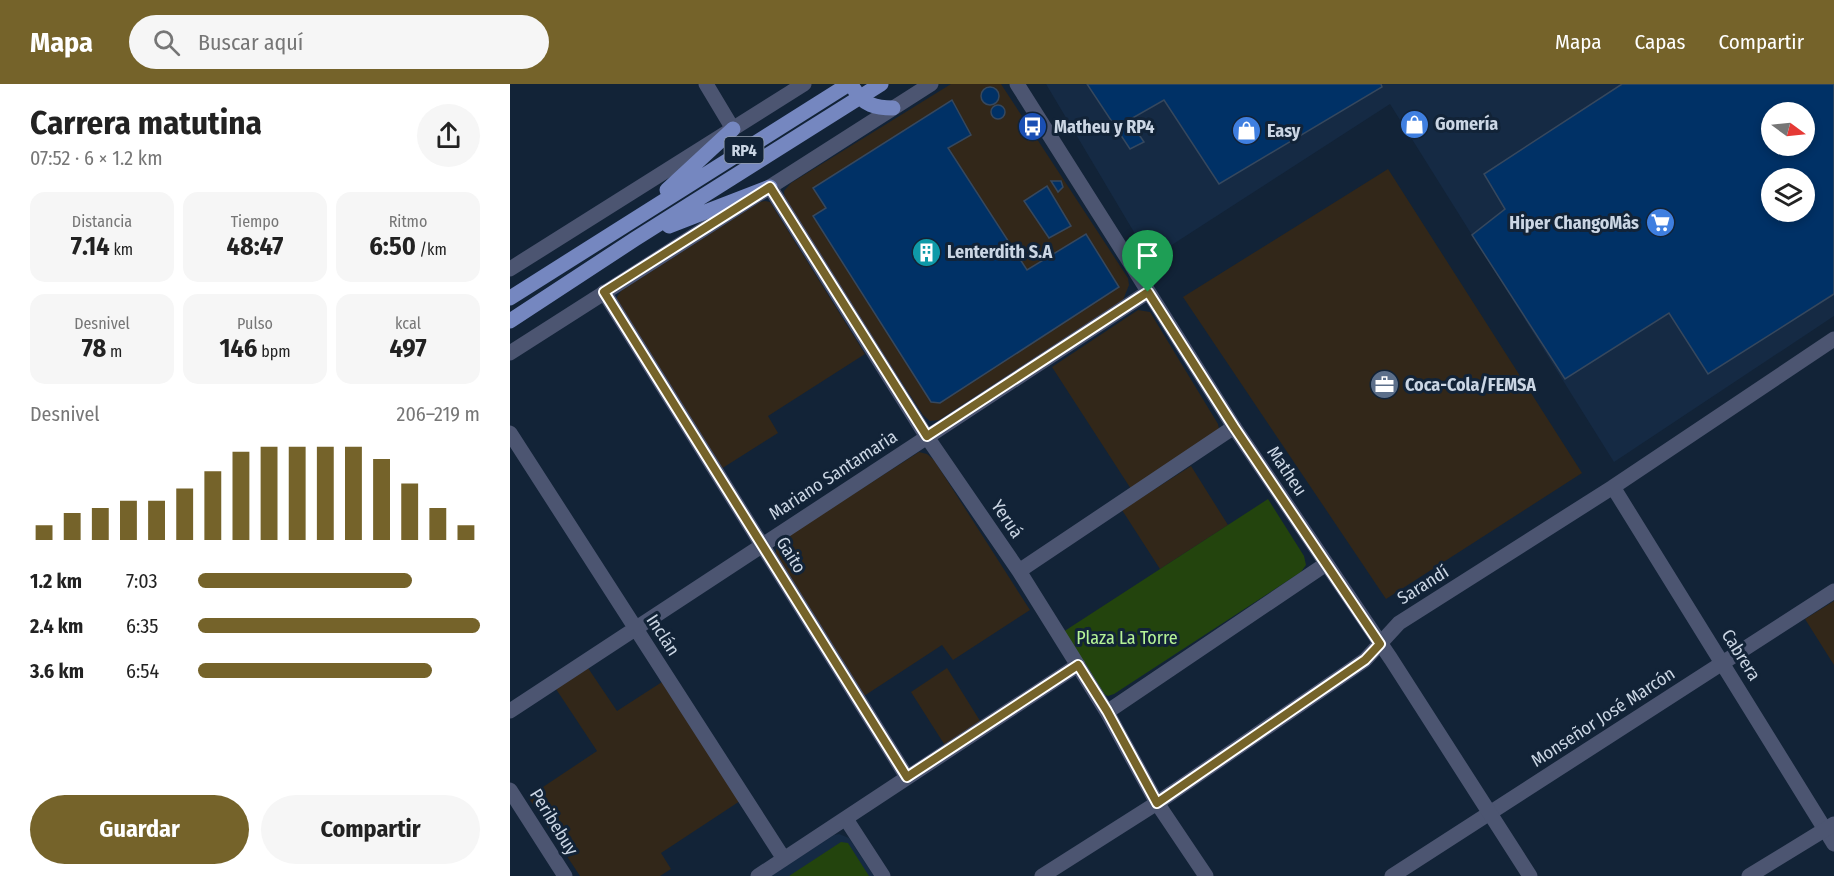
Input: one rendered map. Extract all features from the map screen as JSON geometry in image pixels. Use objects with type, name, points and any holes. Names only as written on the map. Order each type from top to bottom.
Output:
[{"type":"main road","name":"RP4","points":[[510,298],[638,216],[853,88],[880,84]]},
{"type":"main road","points":[[853,88],[877,108],[893,108]]},
{"type":"main road","name":"RP4","points":[[510,321],[635,239],[853,88]]},
{"type":"main road","points":[[638,216],[733,129]]},
{"type":"main road","points":[[635,239],[770,187]]},
{"type":"street","points":[[706,84],[733,129]]},
{"type":"street","points":[[510,269],[804,84]]},
{"type":"street","points":[[510,353],[931,84]]},
{"type":"street","name":"Matheu","points":[[1017,84],[1234,427],[1491,812],[1530,876]]},
{"type":"street","name":"Yeruá","points":[[770,187],[927,436],[1019,571],[1107,711],[1157,803],[1206,876]]},
{"type":"street","name":"Gaito","points":[[604,292],[907,777]]},
{"type":"street","name":"Mariano Santamaria","points":[[510,711],[1148,292]]},
{"type":"street","name":"Sarandí","points":[[1042,876],[1157,803],[1365,660],[1399,623],[1613,487],[1834,339]]},
{"type":"street","points":[[1019,571],[1234,427]]},
{"type":"street","name":"Inclán","points":[[510,433],[784,859]]},
{"type":"street","name":"Cabrera","points":[[1613,487],[1723,663],[1830,827],[1834,844]]},
{"type":"street","points":[[1107,711],[1326,564]]},
{"type":"street","name":"Monseñor José Marcón","points":[[1392,876],[1834,591]]},
{"type":"street","points":[[758,876],[1078,665]]},
{"type":"street","name":"Peribebuy","points":[[510,790],[565,876]]},
{"type":"street","points":[[846,819],[883,876]]},
{"type":"street","points":[[1749,876],[1830,827]]},
{"type":"shaded area","name":"Lenterdith S.A","points":[[951,84],[1001,84],[1128,278],[1129,285],[1123,300],[939,420],[930,421],[923,415],[785,203],[784,191],[791,183]]},
{"type":"shaded area","points":[[1046,84],[1834,84],[1834,316],[1614,462],[1390,104],[1150,259]]},
{"type":"shaded area","name":"Coca-Cola/FEMSA","points":[[1388,169],[1582,473],[1386,599],[1183,297]]},
{"type":"shaded area","points":[[760,202],[770,202],[865,354],[768,416],[778,433],[721,469],[617,304],[617,297],[621,291]]},
{"type":"shaded area","points":[[1138,310],[1150,312],[1219,429],[1131,489],[1052,367]]},
{"type":"shaded area","points":[[919,452],[927,454],[934,460],[1030,610],[953,660],[942,645],[864,696],[776,558],[776,547],[780,541]]},
{"type":"shaded area","points":[[1191,466],[1228,525],[1160,569],[1122,510]]},
{"type":"shaded area","points":[[1834,601],[1834,665],[1805,619]]},
{"type":"shaded area","points":[[588,668],[617,711],[662,682],[740,801],[661,853],[671,869],[660,876],[580,876],[528,797],[597,751],[556,689]]},
{"type":"shaded area","points":[[947,668],[982,724],[946,747],[911,692]]},
{"type":"shaded area","points":[[839,834],[849,838],[874,876],[771,876],[834,835]]},
{"type":"green space","name":"Plaza La Torre","points":[[1268,499],[1304,556],[1306,565],[1301,572],[1114,694],[1108,696],[1103,694],[1063,632]]},
{"type":"green space","points":[[841,842],[848,843],[869,876],[789,876]]},
{"type":"building","name":"Easy","points":[[1087,84],[1381,84],[1382,87],[1219,184],[1164,100],[1129,120],[1144,142],[1130,149]]},
{"type":"building","name":"Hiper ChangoMâs","points":[[1622,84],[1834,84],[1834,294],[1708,374],[1669,313],[1565,379],[1472,235],[1505,209],[1484,174]]},
{"type":"building","points":[[990,87],[996,90],[999,96],[996,102],[990,105],[984,102],[981,96],[984,90]]},
{"type":"building","name":"Lenterdith S.A","points":[[952,100],[971,135],[948,148],[1027,270],[1086,234],[1119,287],[940,403],[931,402],[813,216],[826,208],[813,188]]},
{"type":"building","points":[[998,105],[1003,107],[1005,112],[1003,117],[998,119],[993,117],[991,112],[993,107]]},
{"type":"building","name":"Lenterdith S.A","points":[[1051,181],[1061,181],[1063,187],[1058,192]]},
{"type":"building","name":"Lenterdith S.A","points":[[1047,186],[1071,226],[1049,238],[1024,201]]},
{"type":"place","name":"Gomería","points":[[1414,124]]},
{"type":"place","name":"Matheu y RP4","points":[[1033,127]]},
{"type":"place","name":"Easy","points":[[1246,131]]},
{"type":"place","name":"Hiper ChangoMâs","points":[[1660,223]]},
{"type":"place","name":"Lenterdith S.A","points":[[926,252]]},
{"type":"place","name":"Coca-Cola/FEMSA","points":[[1384,385]]},
{"type":"route","points":[[770,187],[927,436],[1148,292],[1234,427],[1380,644],[1365,660],[1157,803],[1107,711],[1078,665],[907,777],[604,292],[770,187]]}]
